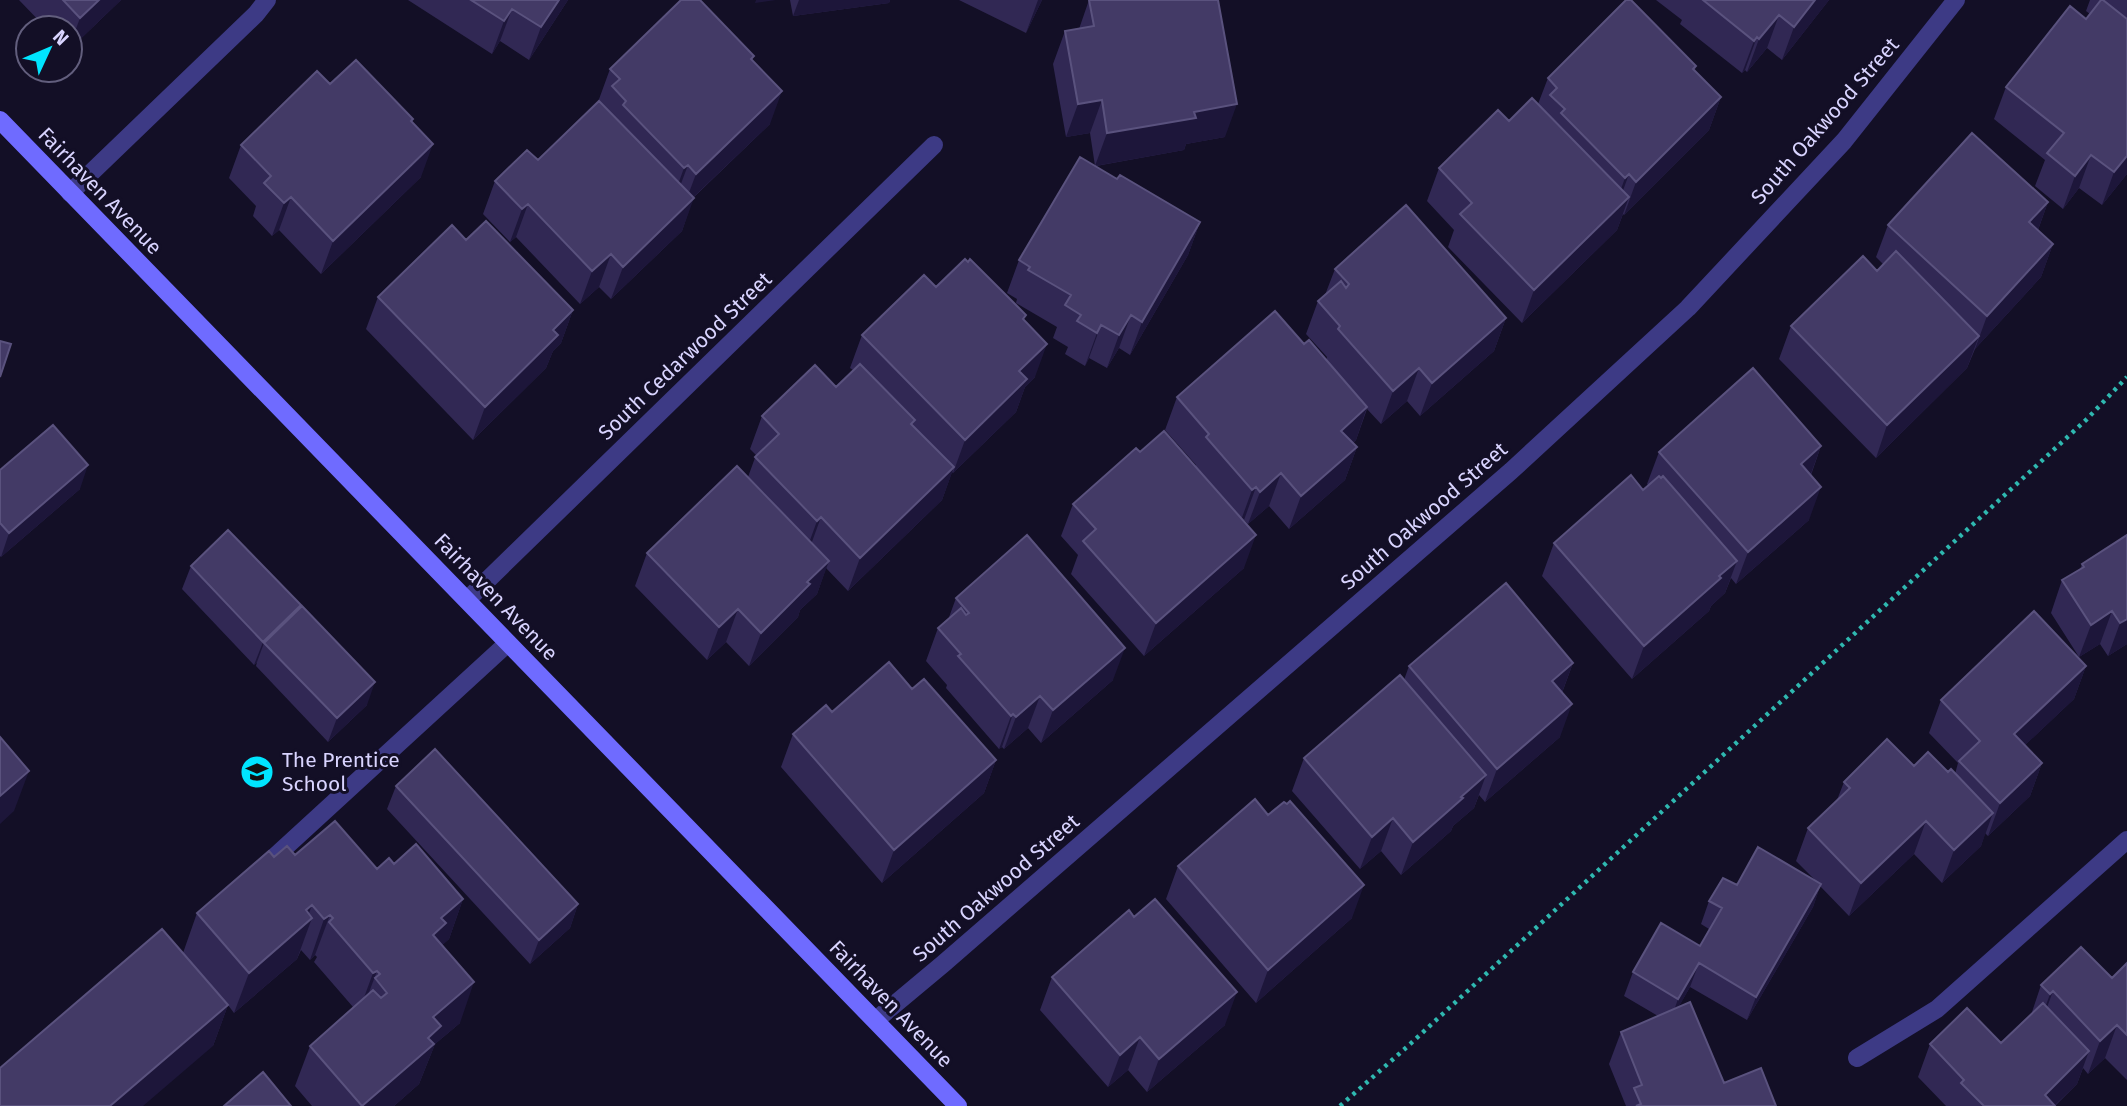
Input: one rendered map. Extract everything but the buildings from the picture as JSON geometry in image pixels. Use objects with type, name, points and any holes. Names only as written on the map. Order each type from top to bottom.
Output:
[{"type":"main road","name":"Fairhaven Avenue","points":[[0,120],[958,1106]]},
{"type":"street","points":[[71,193],[256,14],[267,0]]},
{"type":"street","name":"South Oakwood Street","points":[[876,1020],[1511,471],[1688,308],[1844,141],[1956,0]]},
{"type":"street","name":"South Cedarwood Street","points":[[467,600],[934,145]]},
{"type":"street","points":[[247,882],[508,643]]},
{"type":"street","points":[[1857,1058],[1937,1009],[2127,840]]},
{"type":"path","points":[[1340,1106],[2056,448],[2127,377]]},
{"type":"place","name":"The Prentice School","points":[[257,772]]}]
